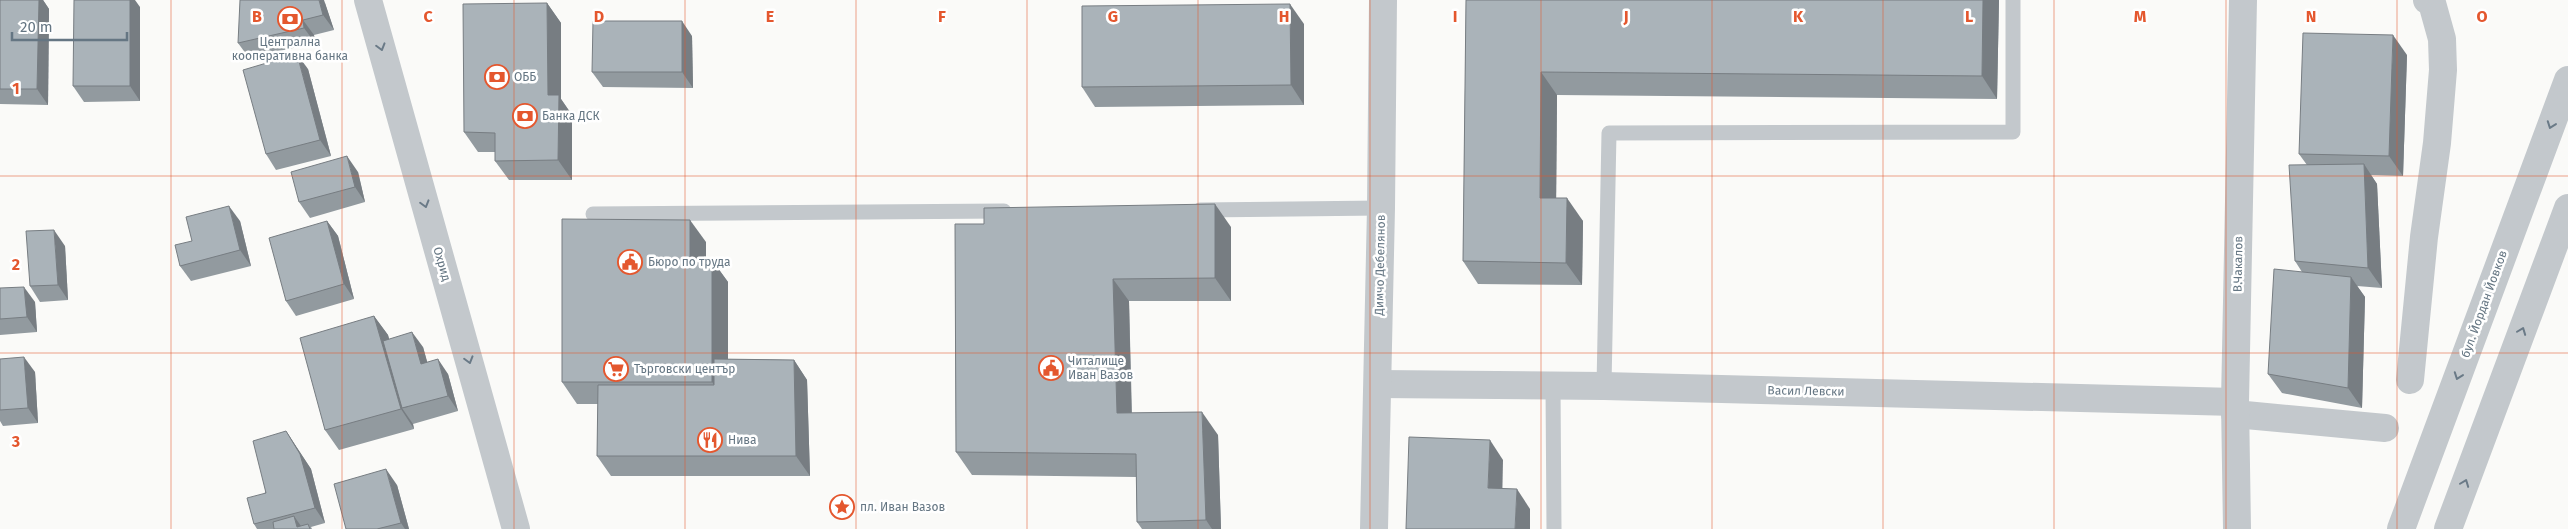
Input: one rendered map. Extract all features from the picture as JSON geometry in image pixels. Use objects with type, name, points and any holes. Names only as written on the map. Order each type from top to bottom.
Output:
[{"type":"street","name":"Охрид","points":[[368,0],[516,529]]},
{"type":"street","name":"Димчо Дебелянов","points":[[1374,529],[1381,208],[1383,0]]},
{"type":"street","name":"В.Чакалов","points":[[2237,529],[2235,408],[2243,0]]},
{"type":"street","points":[[2410,380],[2424,237],[2437,143],[2443,70],[2442,40],[2432,3],[2427,0]]},
{"type":"street","name":"бул. Йордан Йовков","points":[[2401,529],[2568,80]]},
{"type":"street","points":[[2448,529],[2568,208]]},
{"type":"street","name":"Васил Левски","points":[[1378,384],[1604,386],[2235,408],[2385,428]]},
{"type":"lane","points":[[1604,386],[1609,133],[2013,132],[2013,0]]},
{"type":"lane","points":[[1190,210],[1381,208]]},
{"type":"lane","points":[[593,214],[1020,211]]},
{"type":"lane","points":[[1553,386],[1554,529]]},
{"type":"building","points":[[0,0],[39,0],[37,89],[0,89]]},
{"type":"building","points":[[74,0],[130,0],[130,86],[73,86]]},
{"type":"building","points":[[240,0],[319,0],[323,15],[303,20],[304,28],[238,43]]},
{"type":"building","points":[[1466,0],[1983,0],[1982,76],[1541,72],[1540,198],[1567,198],[1566,263],[1463,261]]},
{"type":"building","points":[[547,3],[548,95],[559,95],[558,160],[495,161],[495,133],[464,132],[463,4]]},
{"type":"building","points":[[1290,4],[1291,85],[1082,87],[1082,6]]},
{"type":"building","points":[[593,21],[682,21],[682,72],[592,72]]},
{"type":"building","points":[[2303,33],[2393,35],[2389,156],[2299,154]]},
{"type":"building","points":[[297,54],[320,140],[266,154],[243,70]]},
{"type":"building","points":[[347,156],[355,187],[299,202],[291,172]]},
{"type":"building","points":[[2364,164],[2368,268],[2295,261],[2289,165]]},
{"type":"building","name":"Читалище Иван Вазов","points":[[1215,204],[1215,278],[1113,279],[1117,413],[1202,412],[1206,520],[1137,522],[1136,454],[956,452],[955,224],[984,224],[984,208]]},
{"type":"building","points":[[229,206],[240,250],[180,266],[175,245],[192,241],[186,217]]},
{"type":"building","points":[[562,219],[690,220],[690,260],[712,260],[712,382],[562,382]]},
{"type":"building","points":[[327,221],[344,284],[286,301],[269,238]]},
{"type":"building","points":[[54,230],[58,285],[30,286],[26,231]]},
{"type":"building","points":[[2274,269],[2351,277],[2348,388],[2268,374]]},
{"type":"building","points":[[24,287],[27,317],[0,319],[0,288]]},
{"type":"building","points":[[374,316],[401,409],[325,430],[300,338]]},
{"type":"building","points":[[412,332],[421,364],[438,359],[448,396],[402,408],[383,341]]},
{"type":"building","points":[[24,357],[28,408],[0,410],[0,359]]},
{"type":"building","name":"Нива","points":[[714,359],[794,360],[796,456],[597,456],[598,385],[714,385]]},
{"type":"building","points":[[286,431],[300,454],[315,508],[254,524],[247,498],[266,493],[253,441]]},
{"type":"building","points":[[1409,437],[1490,440],[1488,488],[1517,489],[1515,529],[1406,529]]},
{"type":"building","points":[[386,469],[401,523],[377,529],[346,529],[334,484]]},
{"type":"building","points":[[294,516],[297,527],[308,524],[310,529],[274,529],[273,522]]},
{"type":"place","name":"Централна кооперативна банка","points":[[290,19]]},
{"type":"place","name":"ОББ","points":[[497,77]]},
{"type":"place","name":"Банка ДСК","points":[[525,116]]},
{"type":"place","name":"Бюро по труда","points":[[630,262]]},
{"type":"place","name":"Читалище Иван Вазов","points":[[1051,368]]},
{"type":"place","name":"Търговски център","points":[[616,369]]},
{"type":"place","name":"Нива","points":[[710,440]]},
{"type":"place","name":"пл. Иван Вазов","points":[[842,507]]}]
